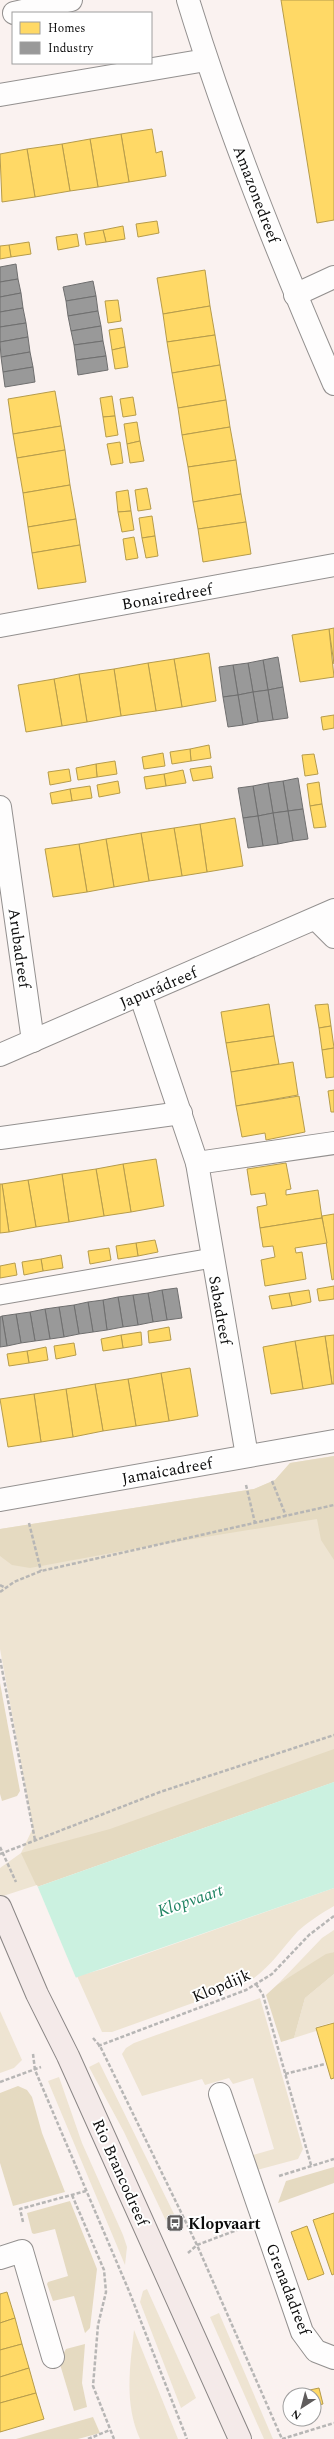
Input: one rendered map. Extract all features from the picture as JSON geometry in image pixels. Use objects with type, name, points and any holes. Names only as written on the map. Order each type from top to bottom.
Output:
[{"type":"street","points":[[18,12],[71,0]]},
{"type":"street","name":"Amazonedreef","points":[[188,0],[206,60],[295,295],[334,384]]},
{"type":"street","points":[[0,16],[12,13]]},
{"type":"street","points":[[0,95],[206,60]]},
{"type":"street","points":[[295,295],[334,276]]},
{"type":"street","name":"Bonairedreef","points":[[0,626],[334,565]]},
{"type":"street","name":"Arubadreef","points":[[0,807],[33,1041]]},
{"type":"street","name":"Japurádreef","points":[[0,1055],[325,914],[334,937]]},
{"type":"street","name":"Sabadreef","points":[[140,994],[181,1112],[197,1164],[212,1258],[250,1455]]},
{"type":"street","points":[[0,1138],[181,1112]]},
{"type":"street","points":[[197,1164],[334,1143]]},
{"type":"street","name":"Jamaicadreef","points":[[0,1500],[334,1441]]},
{"type":"street","name":"Rio Brancodreef","points":[[0,1907],[37,1994],[71,2063],[240,2439]]},
{"type":"street","name":"Grenadadreef","points":[[220,2094],[302,2332],[316,2350],[334,2358]]},
{"type":"street","points":[[0,2258],[22,2251],[53,2357]]},
{"type":"lane","points":[[0,1295],[212,1258]]},
{"type":"path","points":[[250,1455],[269,1472],[286,1516]]},
{"type":"path","points":[[250,1455],[255,1523]]},
{"type":"path","points":[[24,1496],[41,1571]]},
{"type":"path","points":[[0,1592],[4,1587],[41,1571],[334,1505]]},
{"type":"path","points":[[0,1585],[4,1587]]},
{"type":"path","points":[[0,1659],[35,1840]]},
{"type":"path","points":[[1,1854],[160,1792],[334,1735]]},
{"type":"path","points":[[0,1847],[1,1854],[18,1886]]},
{"type":"path","name":"Klopdijk","points":[[197,2245],[100,2046],[246,1990],[272,1974],[309,1935],[334,1916]]},
{"type":"path","points":[[256,1984],[263,1995],[312,2165]]},
{"type":"path","points":[[285,2074],[325,2064]]},
{"type":"path","points":[[0,2082],[35,2070],[129,2291],[187,2439]]},
{"type":"path","points":[[252,2184],[334,2159]]},
{"type":"path","points":[[22,2251],[26,2235],[20,2209],[86,2191]]},
{"type":"path","points":[[72,2195],[104,2270],[106,2292],[98,2325],[93,2386],[114,2439]]},
{"type":"path","points":[[188,2253],[197,2245],[264,2221]]},
{"type":"path","points":[[197,2245],[282,2439],[334,2423]]},
{"type":"path","points":[[88,2439],[110,2430]]},
{"type":"shaded area","points":[[334,1456],[334,1782],[0,1899],[0,1868],[21,1853],[33,1828],[0,1649],[0,1529],[254,1489],[275,1480],[290,1463]]},
{"type":"shaded area","points":[[334,1456],[334,1560],[321,1540],[317,1519],[150,1546],[30,1568],[12,1565],[0,1556],[0,1529],[254,1489],[275,1480],[290,1463]]},
{"type":"shaded area","points":[[0,1683],[20,1791],[17,1796],[2,1801],[0,1794]]},
{"type":"shaded area","points":[[334,1749],[334,1782],[37,1887],[21,1853],[110,1829]]},
{"type":"shaded area","points":[[334,1888],[334,1906],[298,1931],[273,1961],[252,1980],[243,1985],[112,2032],[102,2032],[77,1976],[103,1969]]},
{"type":"shaded area","points":[[334,1930],[334,1952],[326,1955],[278,1984],[322,1938]]},
{"type":"shaded area","points":[[334,1952],[334,1974],[305,1998],[294,2038],[281,2042],[266,1995],[278,1984],[326,1954]]},
{"type":"shaded area","points":[[334,1974],[334,2022],[316,2027],[316,2031],[294,2038],[305,1998]]},
{"type":"shaded area","points":[[260,1998],[303,2149],[298,2159],[257,2170],[253,2155],[274,2149],[253,2078],[233,2084],[229,2078],[205,2085],[202,2079],[142,2096],[122,2054],[126,2048],[134,2043]]},
{"type":"shaded area","points":[[0,2011],[22,2060],[14,2068],[0,2073]]},
{"type":"shaded area","points":[[99,2062],[175,2216],[166,2221],[124,2132],[89,2067]]},
{"type":"shaded area","points":[[59,2077],[82,2143],[123,2235],[127,2247],[125,2265],[48,2081]]},
{"type":"shaded area","points":[[18,2086],[27,2090],[32,2097],[42,2133],[65,2192],[13,2206],[0,2163],[0,2093]]},
{"type":"shaded area","points":[[334,2167],[334,2183],[278,2203],[286,2181]]},
{"type":"shaded area","points":[[70,2201],[97,2269],[90,2328],[85,2333],[74,2296],[53,2301],[47,2284],[48,2282],[68,2276],[55,2229],[34,2234],[32,2233],[27,2213]]},
{"type":"shaded area","points":[[147,2289],[196,2398],[181,2408],[140,2302],[143,2291]]},
{"type":"shaded area","points":[[219,2313],[273,2439],[264,2439],[210,2317]]},
{"type":"shaded area","points":[[134,2330],[178,2439],[140,2439],[135,2425],[130,2398],[130,2371]]},
{"type":"shaded area","points":[[85,2344],[82,2383],[87,2407],[74,2411],[59,2361],[66,2349]]},
{"type":"shaded area","points":[[93,2417],[100,2433],[78,2439],[16,2439]]},
{"type":"water","points":[[334,1782],[334,1888],[0,2004],[37,1887]]},
{"type":"pier","points":[[37,1885],[76,1978],[0,2006],[0,1897]]},
{"type":"building: Homes","points":[[281,0],[334,0],[334,220],[317,223]]},
{"type":"building: Homes","points":[[152,129],[156,153],[162,151],[166,176],[129,182],[121,134]]},
{"type":"building: Homes","points":[[121,134],[129,182],[98,187],[90,139]]},
{"type":"building: Homes","points":[[90,139],[98,187],[70,191],[62,144]]},
{"type":"building: Homes","points":[[62,144],[70,191],[35,197],[27,149]]},
{"type":"building: Homes","points":[[27,149],[35,197],[2,202],[0,154]]},
{"type":"building: Homes","points":[[157,221],[159,233],[138,237],[136,224]]},
{"type":"building: Homes","points":[[123,226],[125,239],[106,242],[103,230]]},
{"type":"building: Homes","points":[[103,230],[106,242],[86,245],[84,233]]},
{"type":"building: Homes","points":[[77,234],[79,246],[58,250],[56,237]]},
{"type":"building: Homes","points":[[29,242],[31,254],[11,257],[9,245]]},
{"type":"building: Homes","points":[[9,245],[11,257],[0,259],[0,246]]},
{"type":"building: Homes","points":[[205,270],[210,306],[163,314],[157,278]]},
{"type":"building: Homes","points":[[118,300],[121,321],[108,323],[105,301]]},
{"type":"building: Homes","points":[[210,306],[215,335],[167,342],[163,314]]},
{"type":"building: Homes","points":[[122,328],[125,347],[112,350],[109,330]]},
{"type":"building: Homes","points":[[215,335],[220,365],[172,373],[167,342]]},
{"type":"building: Homes","points":[[125,347],[128,367],[115,369],[112,350]]},
{"type":"building: Homes","points":[[220,365],[226,400],[178,408],[172,373]]},
{"type":"building: Homes","points":[[55,391],[61,426],[13,434],[8,399]]},
{"type":"building: Homes","points":[[112,396],[115,416],[103,417],[100,398]]},
{"type":"building: Homes","points":[[133,397],[136,415],[123,417],[120,399]]},
{"type":"building: Homes","points":[[226,400],[230,427],[182,435],[178,408]]},
{"type":"building: Homes","points":[[115,416],[118,435],[106,437],[103,417]]},
{"type":"building: Homes","points":[[137,422],[140,441],[127,444],[124,424]]},
{"type":"building: Homes","points":[[61,426],[65,450],[17,458],[13,434]]},
{"type":"building: Homes","points":[[230,427],[236,460],[188,467],[182,435]]},
{"type":"building: Homes","points":[[140,441],[144,461],[130,463],[127,444]]},
{"type":"building: Homes","points":[[120,442],[123,463],[111,465],[107,444]]},
{"type":"building: Homes","points":[[65,450],[70,485],[23,493],[17,458]]},
{"type":"building: Homes","points":[[236,460],[241,494],[193,502],[188,467]]},
{"type":"building: Homes","points":[[70,485],[76,519],[28,527],[23,493]]},
{"type":"building: Homes","points":[[147,488],[151,509],[138,511],[135,490]]},
{"type":"building: Homes","points":[[128,490],[131,511],[118,512],[116,492]]},
{"type":"building: Homes","points":[[241,494],[246,522],[198,529],[193,502]]},
{"type":"building: Homes","points":[[131,511],[134,530],[122,532],[118,512]]},
{"type":"building: Homes","points":[[152,516],[155,536],[142,538],[139,518]]},
{"type":"building: Homes","points":[[76,519],[80,545],[32,553],[28,527]]},
{"type":"building: Homes","points":[[246,522],[251,554],[203,562],[198,529]]},
{"type":"building: Homes","points":[[155,536],[158,556],[146,558],[142,538]]},
{"type":"building: Homes","points":[[134,537],[138,558],[126,560],[123,539]]},
{"type":"building: Homes","points":[[80,545],[86,582],[38,589],[32,553]]},
{"type":"building: Homes","points":[[334,628],[334,664],[329,629]]},
{"type":"building: Homes","points":[[329,629],[334,677],[300,682],[292,635]]},
{"type":"building: Homes","points":[[209,653],[216,701],[182,707],[174,659]]},
{"type":"building: Homes","points":[[174,659],[182,707],[156,711],[148,663]]},
{"type":"building: Homes","points":[[148,663],[156,711],[121,716],[114,669]]},
{"type":"building: Homes","points":[[114,669],[121,716],[87,722],[79,674]]},
{"type":"building: Homes","points":[[79,674],[87,722],[62,726],[54,679]]},
{"type":"building: Homes","points":[[54,679],[62,726],[26,732],[18,685]]},
{"type":"building: Homes","points":[[334,715],[334,728],[323,730],[321,717]]},
{"type":"building: Homes","points":[[209,745],[211,758],[191,761],[190,749]]},
{"type":"building: Homes","points":[[190,749],[191,761],[172,764],[170,752]]},
{"type":"building: Homes","points":[[163,753],[165,766],[144,769],[142,757]]},
{"type":"building: Homes","points":[[314,754],[318,774],[305,776],[302,755]]},
{"type":"building: Homes","points":[[115,761],[117,774],[97,777],[96,764]]},
{"type":"building: Homes","points":[[96,764],[97,777],[78,780],[76,768]]},
{"type":"building: Homes","points":[[211,766],[213,778],[193,781],[190,769]]},
{"type":"building: Homes","points":[[69,769],[71,781],[50,785],[48,772]]},
{"type":"building: Homes","points":[[183,770],[186,783],[166,786],[164,774]]},
{"type":"building: Homes","points":[[164,774],[166,786],[146,789],[144,777]]},
{"type":"building: Homes","points":[[118,781],[120,793],[99,797],[97,785]]},
{"type":"building: Homes","points":[[319,782],[322,804],[310,806],[307,784]]},
{"type":"building: Homes","points":[[90,786],[92,798],[72,801],[70,789]]},
{"type":"building: Homes","points":[[70,789],[72,801],[52,804],[50,793]]},
{"type":"building: Homes","points":[[322,804],[326,827],[314,828],[310,806]]},
{"type":"building: Homes","points":[[235,818],[243,866],[207,872],[200,824]]},
{"type":"building: Homes","points":[[200,824],[207,872],[182,876],[174,828]]},
{"type":"building: Homes","points":[[174,828],[182,876],[149,881],[141,833]]},
{"type":"building: Homes","points":[[141,833],[149,881],[114,887],[106,839]]},
{"type":"building: Homes","points":[[106,839],[114,887],[87,892],[79,844]]},
{"type":"building: Homes","points":[[79,844],[87,892],[53,897],[45,849]]},
{"type":"building: Homes","points":[[269,1004],[274,1036],[226,1043],[221,1012]]},
{"type":"building: Homes","points":[[328,1004],[331,1026],[319,1028],[315,1005]]},
{"type":"building: Homes","points":[[331,1026],[334,1048],[322,1050],[319,1028]]},
{"type":"building: Homes","points":[[274,1036],[279,1064],[231,1072],[226,1043]]},
{"type":"building: Homes","points":[[334,1048],[334,1077],[326,1078],[322,1050]]},
{"type":"building: Homes","points":[[293,1062],[298,1095],[236,1106],[231,1072]]},
{"type":"building: Homes","points":[[334,1090],[334,1112],[331,1112],[328,1091]]},
{"type":"building: Homes","points":[[299,1096],[305,1132],[266,1140],[265,1133],[242,1137],[236,1106]]},
{"type":"building: Homes","points":[[156,1159],[164,1206],[131,1212],[123,1164]]},
{"type":"building: Homes","points":[[286,1163],[291,1189],[286,1190],[286,1195],[318,1190],[322,1218],[260,1228],[257,1207],[267,1205],[265,1193],[251,1195],[247,1169]]},
{"type":"building: Homes","points":[[123,1164],[131,1212],[104,1216],[96,1169]]},
{"type":"building: Homes","points":[[96,1169],[104,1216],[69,1222],[62,1174]]},
{"type":"building: Homes","points":[[62,1174],[69,1222],[36,1227],[28,1180]]},
{"type":"building: Homes","points":[[28,1180],[36,1227],[9,1232],[2,1184]]},
{"type":"building: Homes","points":[[0,1184],[2,1184],[9,1232],[0,1233]]},
{"type":"building: Homes","points":[[334,1214],[334,1279],[332,1280],[322,1216]]},
{"type":"building: Homes","points":[[322,1218],[327,1243],[295,1248],[296,1253],[302,1252],[306,1279],[265,1286],[261,1260],[275,1257],[273,1246],[263,1247],[260,1228]]},
{"type":"building: Homes","points":[[155,1240],[158,1252],[138,1256],[136,1243]]},
{"type":"building: Homes","points":[[136,1243],[138,1256],[118,1259],[116,1246]]},
{"type":"building: Homes","points":[[109,1248],[111,1260],[90,1264],[88,1251]]},
{"type":"building: Homes","points":[[61,1255],[63,1268],[43,1271],[41,1259]]},
{"type":"building: Homes","points":[[41,1259],[43,1271],[24,1275],[22,1262]]},
{"type":"building: Homes","points":[[15,1263],[17,1275],[0,1278],[0,1266]]},
{"type":"building: Homes","points":[[334,1286],[334,1299],[319,1301],[317,1289]]},
{"type":"building: Homes","points":[[309,1290],[311,1302],[292,1306],[289,1293]]},
{"type":"building: Homes","points":[[289,1293],[292,1306],[272,1309],[269,1296]]},
{"type":"building: Homes","points":[[169,1327],[171,1340],[149,1343],[148,1331]]},
{"type":"building: Homes","points":[[141,1332],[142,1345],[123,1348],[121,1335]]},
{"type":"building: Homes","points":[[121,1335],[123,1348],[103,1351],[101,1339]]},
{"type":"building: Homes","points":[[334,1335],[334,1384],[332,1384],[325,1336]]},
{"type":"building: Homes","points":[[325,1336],[332,1384],[303,1389],[295,1341]]},
{"type":"building: Homes","points":[[295,1341],[303,1389],[271,1394],[263,1347]]},
{"type":"building: Homes","points":[[74,1343],[76,1355],[56,1359],[54,1346]]},
{"type":"building: Homes","points":[[46,1347],[48,1360],[29,1363],[27,1351]]},
{"type":"building: Homes","points":[[27,1351],[29,1363],[9,1366],[7,1354]]},
{"type":"building: Homes","points":[[190,1368],[198,1416],[169,1421],[161,1373]]},
{"type":"building: Homes","points":[[161,1373],[169,1421],[136,1426],[128,1379]]},
{"type":"building: Homes","points":[[128,1379],[136,1426],[103,1431],[95,1384]]},
{"type":"building: Homes","points":[[95,1384],[103,1431],[73,1437],[66,1389]]},
{"type":"building: Homes","points":[[66,1389],[73,1437],[41,1442],[34,1394]]},
{"type":"building: Homes","points":[[34,1394],[41,1442],[8,1447],[0,1399]]},
{"type":"building: Homes","points":[[334,2023],[334,2078],[331,2079],[316,2028]]},
{"type":"building: Homes","points":[[334,2213],[334,2274],[332,2275],[313,2220]]},
{"type":"building: Homes","points":[[307,2226],[324,2274],[308,2280],[291,2232]]},
{"type":"building: Homes","points":[[7,2292],[15,2318],[0,2323],[0,2294]]},
{"type":"building: Homes","points":[[15,2318],[22,2344],[0,2350],[0,2323]]},
{"type":"building: Homes","points":[[22,2344],[29,2368],[0,2377],[0,2350]]},
{"type":"building: Homes","points":[[29,2368],[36,2393],[0,2403],[0,2377]]},
{"type":"building: Homes","points":[[36,2393],[44,2419],[0,2432],[0,2403]]},
{"type":"building: Industry","points":[[16,264],[18,279],[0,282],[0,267]]},
{"type":"building: Industry","points":[[18,279],[21,293],[0,297],[0,282]]},
{"type":"building: Industry","points":[[93,281],[96,296],[66,301],[63,287]]},
{"type":"building: Industry","points":[[21,293],[23,308],[0,312],[0,297]]},
{"type":"building: Industry","points":[[96,296],[98,311],[68,316],[66,301]]},
{"type":"building: Industry","points":[[23,308],[26,323],[0,327],[0,312]]},
{"type":"building: Industry","points":[[98,311],[101,326],[71,331],[68,316]]},
{"type":"building: Industry","points":[[26,323],[28,337],[0,342],[0,327]]},
{"type":"building: Industry","points":[[101,326],[103,341],[74,345],[71,331]]},
{"type":"building: Industry","points":[[28,337],[30,352],[1,357],[0,342]]},
{"type":"building: Industry","points":[[103,341],[106,356],[76,360],[74,345]]},
{"type":"building: Industry","points":[[30,352],[33,367],[3,372],[1,357]]},
{"type":"building: Industry","points":[[106,356],[108,370],[78,375],[76,360]]},
{"type":"building: Industry","points":[[33,367],[35,382],[5,387],[3,372]]},
{"type":"building: Industry","points":[[278,657],[283,687],[268,690],[263,660]]},
{"type":"building: Industry","points":[[263,660],[268,690],[253,692],[248,663]]},
{"type":"building: Industry","points":[[248,663],[253,692],[238,695],[233,665]]},
{"type":"building: Industry","points":[[233,665],[238,695],[223,697],[219,667]]},
{"type":"building: Industry","points":[[283,687],[288,718],[273,720],[268,690]]},
{"type":"building: Industry","points":[[268,690],[273,720],[258,722],[253,692]]},
{"type":"building: Industry","points":[[253,692],[258,722],[243,725],[238,695]]},
{"type":"building: Industry","points":[[238,695],[243,725],[228,727],[223,697]]},
{"type":"building: Industry","points":[[298,778],[303,809],[288,811],[283,781]]},
{"type":"building: Industry","points":[[283,781],[288,811],[273,813],[268,783]]},
{"type":"building: Industry","points":[[268,783],[273,813],[258,816],[253,786]]},
{"type":"building: Industry","points":[[253,786],[258,816],[243,818],[238,788]]},
{"type":"building: Industry","points":[[303,809],[308,839],[293,841],[288,811]]},
{"type":"building: Industry","points":[[288,811],[293,841],[278,844],[273,813]]},
{"type":"building: Industry","points":[[273,813],[278,844],[263,846],[258,816]]},
{"type":"building: Industry","points":[[258,816],[263,846],[248,848],[243,818]]},
{"type":"building: Industry","points":[[177,1288],[182,1318],[167,1320],[162,1290]]},
{"type":"building: Industry","points":[[162,1290],[167,1320],[153,1322],[148,1293]]},
{"type":"building: Industry","points":[[148,1293],[153,1322],[138,1325],[133,1295]]},
{"type":"building: Industry","points":[[133,1295],[138,1325],[123,1327],[118,1297]]},
{"type":"building: Industry","points":[[118,1297],[123,1327],[107,1330],[103,1300]]},
{"type":"building: Industry","points":[[103,1300],[107,1330],[93,1332],[88,1302]]},
{"type":"building: Industry","points":[[88,1302],[93,1332],[79,1334],[74,1305]]},
{"type":"building: Industry","points":[[74,1305],[79,1334],[64,1337],[59,1307]]},
{"type":"building: Industry","points":[[59,1307],[64,1337],[50,1339],[45,1309]]},
{"type":"building: Industry","points":[[45,1309],[50,1339],[35,1341],[30,1312]]},
{"type":"building: Industry","points":[[30,1312],[35,1341],[21,1343],[16,1314]]},
{"type":"building: Industry","points":[[16,1314],[21,1343],[7,1346],[2,1316]]},
{"type":"building: Industry","points":[[2,1316],[7,1346],[0,1347],[0,1317]]},
{"type":"place","name":"Klopvaart","points":[[175,2223]]}]
